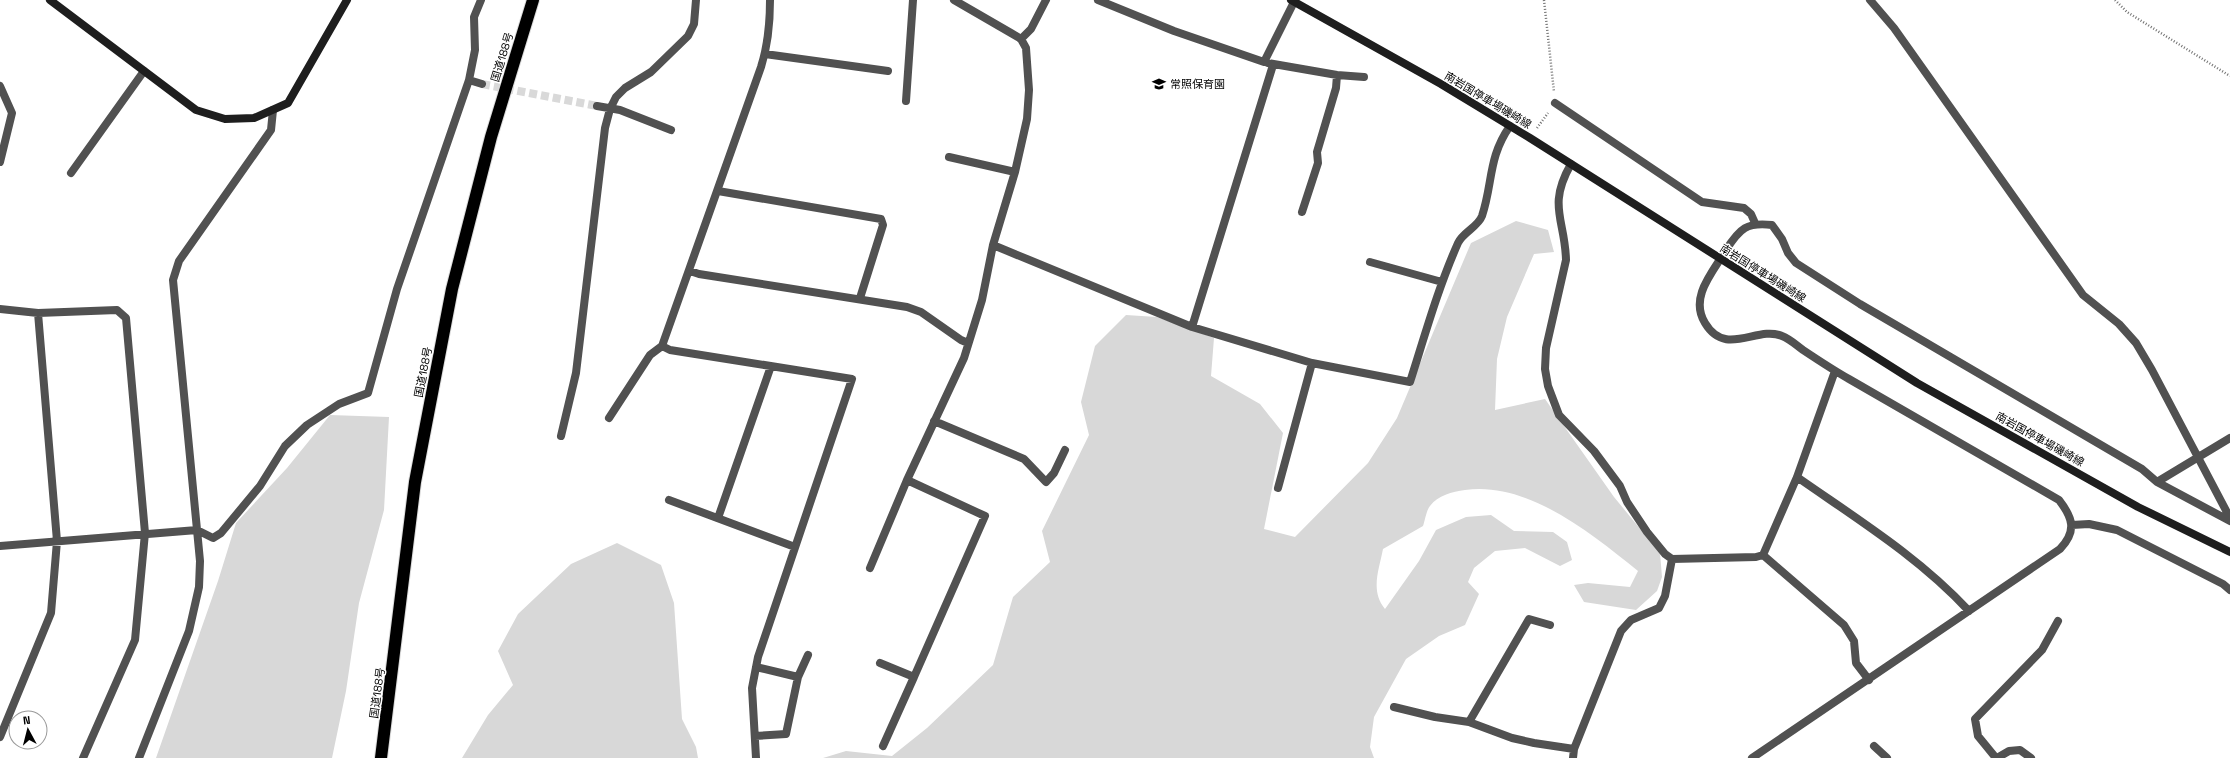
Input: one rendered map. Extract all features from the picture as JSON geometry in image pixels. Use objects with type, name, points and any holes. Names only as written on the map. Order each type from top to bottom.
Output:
[{"type":"highway","name":"国道188号","points":[[381,758],[415,482],[452,289],[491,137],[533,0]]},
{"type":"main road","points":[[50,0],[196,110],[224,119],[254,118],[288,103],[347,0]]},
{"type":"main road","name":"南岩国停車場磯崎線","points":[[1293,1],[1441,84],[1530,138],[1720,260],[1917,383],[2138,507],[2230,552]]},
{"type":"street","points":[[0,546],[145,533],[197,530],[213,538],[221,532],[260,486],[285,446],[307,424],[339,404],[368,393],[397,289],[469,80],[474,50],[474,17],[481,0]]},
{"type":"street","points":[[561,436],[576,373],[605,128],[610,109],[616,97],[625,88],[651,72],[688,36],[694,24],[696,0]]},
{"type":"street","points":[[609,418],[650,355],[662,346],[690,271],[765,54],[770,0]]},
{"type":"street","points":[[906,101],[913,0]]},
{"type":"street","points":[[870,568],[907,480],[964,358],[982,300],[993,245],[1014,172],[1027,119],[1029,90],[1026,48],[1021,40],[954,0]]},
{"type":"street","points":[[1021,40],[1031,29],[1046,0]]},
{"type":"street","points":[[1098,0],[1174,31],[1273,65],[1337,75],[1364,77]]},
{"type":"street","points":[[1870,0],[1894,28],[2084,295],[2119,324],[2136,343],[2200,458],[2230,518]]},
{"type":"street","points":[[1264,62],[1293,1]]},
{"type":"street","points":[[765,54],[888,71]]},
{"type":"street","points":[[1192,327],[1273,65]]},
{"type":"street","points":[[71,173],[144,71]]},
{"type":"street","points":[[1302,212],[1318,163],[1317,152],[1336,88],[1337,75]]},
{"type":"street","points":[[469,80],[482,84]]},
{"type":"street","points":[[0,162],[12,113],[1,91]]},
{"type":"street","points":[[1555,103],[1702,202],[1744,208],[1752,214],[1755,223]]},
{"type":"street","points":[[597,106],[620,110],[671,130]]},
{"type":"street","points":[[139,758],[189,631],[199,587],[200,562],[173,280],[179,261],[271,130],[273,110]]},
{"type":"street","points":[[993,245],[1192,327],[1312,363],[1410,382],[1442,282],[1459,241],[1482,218],[1493,159],[1501,139],[1510,126]]},
{"type":"street","points":[[949,157],[1014,172]]},
{"type":"street","points":[[1571,164],[1561,182],[1558,212],[1566,247],[1566,260],[1546,348],[1545,369],[1548,386],[1559,415],[1594,451],[1620,486],[1627,502],[1647,532],[1665,554],[1672,559],[1756,557],[1763,555]]},
{"type":"street","points":[[718,191],[881,219],[883,225],[860,298]]},
{"type":"street","points":[[1752,758],[2060,549],[2070,539],[2072,525],[2067,510],[2059,500],[1835,371],[1783,337],[1772,334],[1761,334],[1735,341],[1716,335],[1706,324],[1700,312],[1700,296],[1734,237],[1755,223],[1772,225],[1782,239],[1788,253],[1796,263],[1860,304],[2142,469],[2157,482],[2230,521]]},
{"type":"street","points":[[1370,262],[1442,282]]},
{"type":"street","points":[[690,271],[699,274],[860,298],[907,307],[921,312],[961,340],[968,343]]},
{"type":"street","points":[[0,309],[38,313],[117,310],[126,318],[145,533],[134,640],[83,758]]},
{"type":"street","points":[[0,737],[51,613],[57,541],[38,313]]},
{"type":"street","points":[[662,346],[670,350],[852,378],[756,667],[752,688],[756,758]]},
{"type":"street","points":[[1278,488],[1312,363]]},
{"type":"street","points":[[718,518],[771,366]]},
{"type":"street","points":[[1763,555],[1797,476],[1835,371]]},
{"type":"street","points":[[934,421],[1024,459],[1046,482],[1054,473],[1065,450]]},
{"type":"street","points":[[2157,482],[2200,458],[2230,438]]},
{"type":"street","points":[[1797,476],[1904,552],[1933,575],[1969,611]]},
{"type":"street","points":[[883,746],[985,516],[907,480]]},
{"type":"street","points":[[669,500],[795,547]]},
{"type":"street","points":[[2072,525],[2090,524],[2117,530],[2223,584],[2230,590]]},
{"type":"street","points":[[1763,555],[1844,625],[1854,641],[1856,663],[1869,680]]},
{"type":"street","points":[[1573,758],[1574,749],[1621,631],[1631,620],[1660,608],[1665,596],[1672,559]]},
{"type":"street","points":[[1469,722],[1528,619],[1550,625]]},
{"type":"street","points":[[2032,758],[2020,750],[2009,751],[1996,758],[1978,736],[1975,720],[2042,650],[2058,621]]},
{"type":"street","points":[[755,736],[786,734],[798,677],[808,655]]},
{"type":"street","points":[[880,663],[914,677]]},
{"type":"street","points":[[756,667],[798,677]]},
{"type":"street","points":[[1394,707],[1435,717],[1469,722],[1512,738],[1574,749]]},
{"type":"street","points":[[1874,746],[1887,758]]},
{"type":"path","points":[[1530,138],[1555,103],[1544,0]]},
{"type":"path","points":[[2115,0],[2127,12],[2230,76]]},
{"type":"shaded area","points":[[1516,221],[1548,230],[1554,252],[1534,254],[1507,317],[1497,359],[1495,410],[1545,399],[1614,497],[1660,553],[1662,577],[1657,591],[1636,610],[1584,602],[1574,585],[1588,583],[1630,587],[1638,571],[1600,541],[1558,513],[1535,502],[1512,494],[1489,489],[1465,490],[1450,493],[1437,499],[1429,508],[1423,526],[1383,549],[1378,572],[1377,588],[1380,602],[1385,609],[1419,561],[1436,530],[1466,517],[1491,515],[1514,531],[1553,532],[1567,542],[1572,560],[1560,566],[1525,548],[1495,551],[1474,568],[1468,582],[1479,594],[1465,625],[1439,636],[1406,659],[1374,717],[1370,747],[1374,758],[823,758],[846,751],[892,756],[927,728],[993,665],[1013,597],[1050,562],[1042,531],[1089,435],[1081,402],[1095,346],[1126,315],[1157,317],[1214,338],[1211,376],[1260,404],[1283,433],[1264,529],[1295,537],[1368,463],[1397,418],[1471,243]]},
{"type":"shaded area","points":[[330,415],[389,417],[384,510],[359,603],[346,691],[332,758],[156,758],[218,581],[236,523],[287,468]]},
{"type":"shaded area","points":[[617,543],[661,565],[674,603],[682,719],[696,747],[698,758],[462,758],[488,715],[513,685],[498,651],[518,614],[571,564]]},
{"type":"tunnel","points":[[482,84],[597,106]]},
{"type":"place","name":"常照保育園","points":[[1159,84]]}]
